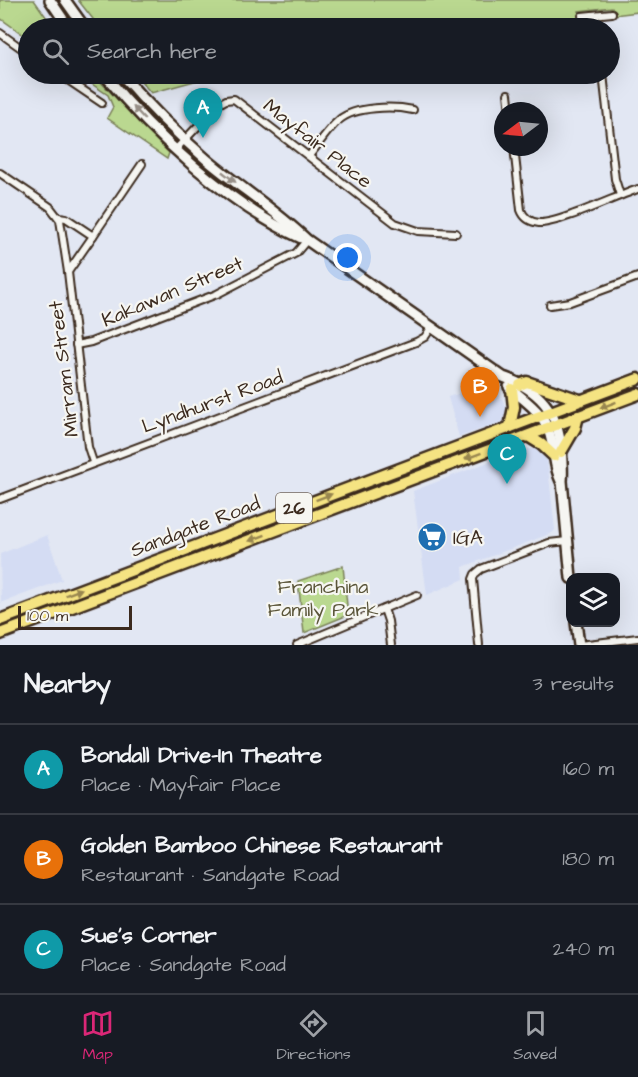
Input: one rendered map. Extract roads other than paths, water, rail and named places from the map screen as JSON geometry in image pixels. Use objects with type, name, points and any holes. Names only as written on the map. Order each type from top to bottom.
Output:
[{"type":"highway","name":"Sandgate Road","points":[[0,620],[638,379]]},
{"type":"highway","points":[[510,427],[516,387],[527,382],[580,400]]},
{"type":"highway","name":"Sandgate Road","points":[[0,634],[638,394]]},
{"type":"highway","points":[[528,436],[558,454],[575,428],[579,416]]},
{"type":"main road","points":[[50,0],[62,18]]},
{"type":"main road","points":[[65,0],[78,18]]},
{"type":"main road","points":[[113,84],[143,118],[176,149],[231,194],[275,226],[307,240]]},
{"type":"main road","points":[[131,84],[184,139],[215,166],[283,217],[307,240],[516,387],[543,400],[563,471],[570,573]]},
{"type":"main road","points":[[577,627],[579,645]]},
{"type":"street","points":[[582,16],[612,13]]},
{"type":"street","points":[[0,33],[18,45]]},
{"type":"street","points":[[74,84],[102,103]]},
{"type":"street","points":[[604,84],[615,179],[620,195]]},
{"type":"street","points":[[508,94],[509,102]]},
{"type":"street","name":"Mayfair Place","points":[[176,149],[219,104],[231,99],[243,105],[395,223],[418,231],[456,233]]},
{"type":"street","points":[[309,156],[334,124],[346,115],[395,107],[413,110]]},
{"type":"street","points":[[515,156],[521,210],[524,216],[532,222],[542,223],[557,219],[638,189]]},
{"type":"street","name":"Mirram Street","points":[[68,272],[142,164]]},
{"type":"street","points":[[0,173],[50,207],[58,217],[66,218],[93,236]]},
{"type":"street","name":"Mirram Street","points":[[58,217],[63,231],[88,447],[93,462]]},
{"type":"street","name":"Kakawan Street","points":[[76,345],[102,338],[217,294],[296,253],[307,240]]},
{"type":"street","points":[[550,304],[570,302],[638,277]]},
{"type":"street","name":"Lyndhurst Road","points":[[0,499],[416,342],[425,337],[431,328]]},
{"type":"street","points":[[479,645],[473,579],[475,574],[481,569],[549,543],[567,541]]},
{"type":"street","points":[[297,645],[316,641],[417,595]]},
{"type":"street","points":[[384,609],[391,645]]},
{"type":"street","points":[[579,645],[638,638]]},
{"type":"place","name":"Bondall Drive-In Theatre","points":[[203,138]]},
{"type":"place","name":"Golden Bamboo Chinese Restaurant","points":[[480,417]]},
{"type":"place","name":"Sue's Corner","points":[[507,484]]},
{"type":"place","name":"IGA","points":[[432,537]]},
{"type":"park label","name":"Franchina Family Park","points":[[323,598]]}]
